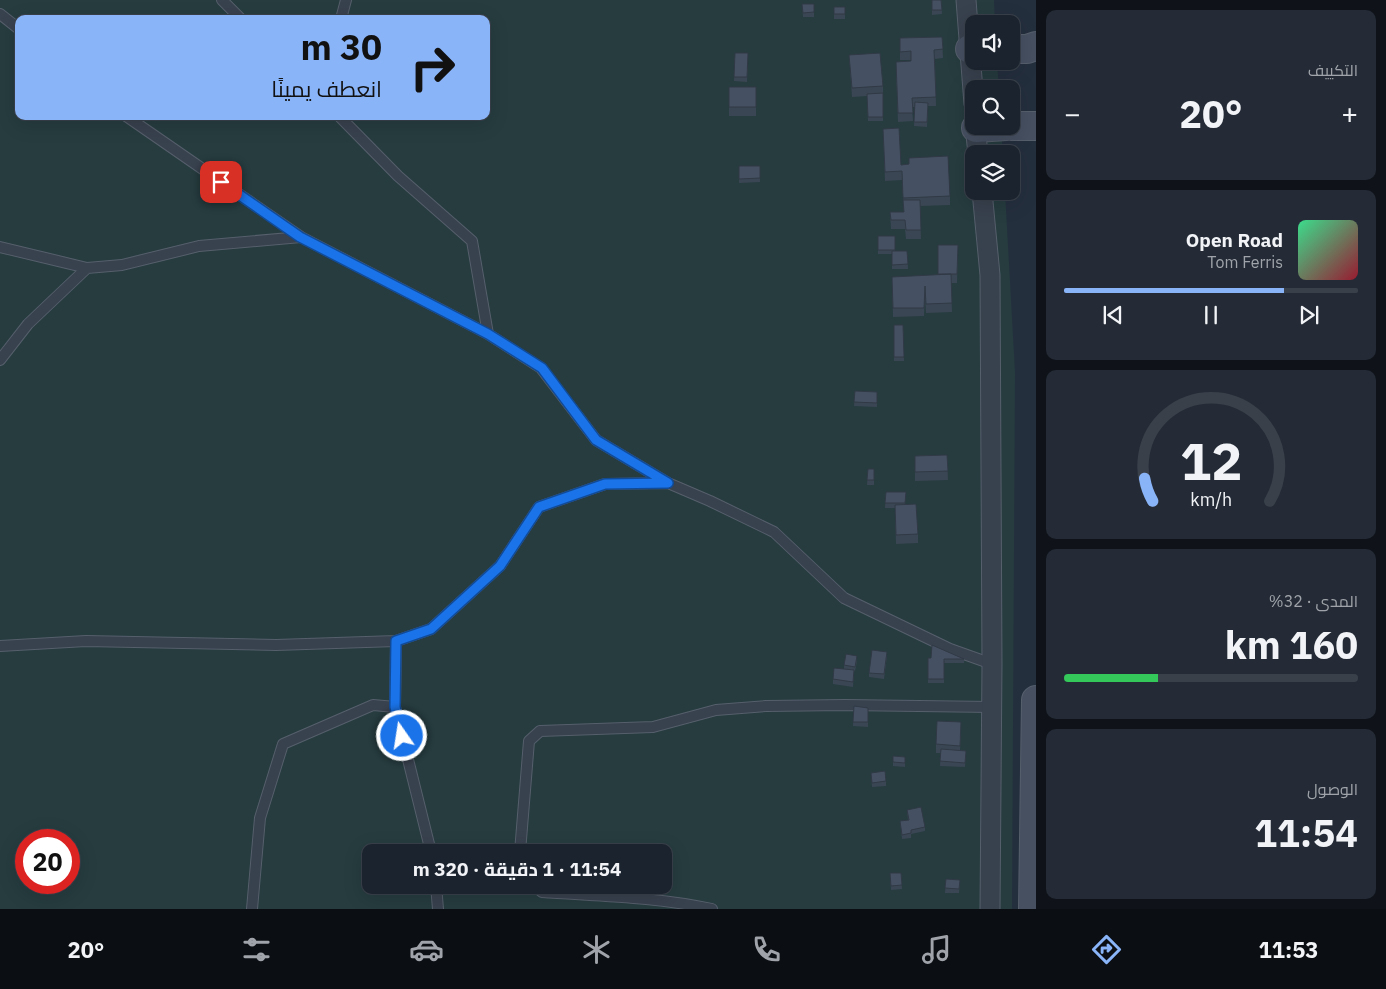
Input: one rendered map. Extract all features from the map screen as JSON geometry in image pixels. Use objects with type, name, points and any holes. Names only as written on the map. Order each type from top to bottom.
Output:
[{"type":"main road","points":[[1020,49],[1027,49],[1036,46]]},
{"type":"main road","points":[[1020,126],[1036,126]]},
{"type":"main road","points":[[1033,909],[1036,700]]},
{"type":"street","points":[[966,0],[968,15]]},
{"type":"street","points":[[983,200],[990,275],[992,664],[990,909]]},
{"type":"lane","points":[[222,0],[237,15]]},
{"type":"lane","points":[[341,15],[346,0]]},
{"type":"lane","points":[[0,14],[15,27]]},
{"type":"lane","points":[[132,120],[300,237],[488,334],[542,368],[596,440],[668,483],[774,532],[844,598],[950,649],[992,664]]},
{"type":"lane","points":[[343,120],[398,176],[472,241],[488,334]]},
{"type":"lane","points":[[0,248],[87,268],[122,265],[199,246],[300,237]]},
{"type":"lane","points":[[0,360],[28,324],[87,268]]},
{"type":"lane","points":[[0,646],[86,641],[276,645],[396,641],[431,629],[500,566],[539,507],[605,484],[668,483]]},
{"type":"lane","points":[[396,641],[395,707],[429,844]]},
{"type":"lane","points":[[252,909],[260,818],[283,744],[373,706],[395,707]]},
{"type":"lane","points":[[521,844],[529,742],[540,731],[653,727],[716,710],[766,706],[992,707]]},
{"type":"lane","points":[[437,894],[438,909]]},
{"type":"lane","points":[[574,894],[621,897],[712,909]]},
{"type":"green space","points":[[0,0],[994,0],[995,15],[965,15],[965,70],[998,70],[998,80],[965,80],[965,135],[1002,135],[1002,145],[965,145],[965,200],[1005,200],[1015,372],[1012,909],[0,909]]},
{"type":"building","points":[[932,0],[941,0],[942,10],[932,10]]},
{"type":"building","points":[[802,4],[814,4],[814,12],[803,13]]},
{"type":"building","points":[[834,7],[845,7],[845,14],[834,14]]},
{"type":"building","points":[[942,37],[943,49],[934,50],[936,97],[912,98],[913,113],[898,113],[896,62],[911,61],[911,51],[900,52],[900,38]]},
{"type":"building","points":[[735,53],[748,53],[747,77],[734,77]]},
{"type":"building","points":[[880,53],[883,86],[852,88],[849,55]]},
{"type":"building","points":[[729,87],[756,87],[756,107],[729,107]]},
{"type":"building","points":[[883,93],[883,117],[868,117],[867,94]]},
{"type":"building","points":[[915,102],[928,103],[927,122],[914,122]]},
{"type":"building","points":[[899,128],[901,165],[909,164],[909,158],[948,156],[950,196],[903,198],[902,171],[885,172],[883,129]]},
{"type":"building","points":[[739,166],[760,166],[760,178],[739,179]]},
{"type":"building","points":[[903,200],[920,200],[921,230],[906,230],[905,220],[891,220],[890,212],[904,212]]},
{"type":"building","points":[[878,236],[895,236],[895,250],[878,250]]},
{"type":"building","points":[[938,245],[958,245],[957,274],[938,274]]},
{"type":"building","points":[[892,251],[907,251],[908,264],[892,265]]},
{"type":"building","points":[[951,274],[952,303],[926,304],[925,286],[924,308],[893,308],[892,277]]},
{"type":"building","points":[[894,325],[903,325],[904,357],[894,357]]},
{"type":"building","points":[[855,391],[877,392],[877,403],[854,402]]},
{"type":"building","points":[[947,455],[948,471],[915,472],[915,456]]},
{"type":"building","points":[[868,469],[874,469],[874,480],[867,480]]},
{"type":"building","points":[[886,492],[906,492],[905,503],[885,503]]},
{"type":"building","points":[[916,504],[918,534],[896,535],[895,505]]},
{"type":"building","points":[[932,645],[964,659],[944,659],[944,679],[928,679],[928,658],[931,658]]},
{"type":"building","points":[[872,650],[887,652],[884,674],[869,673]]},
{"type":"building","points":[[846,654],[857,656],[855,667],[844,665]]},
{"type":"building","points":[[834,668],[854,670],[853,682],[833,679]]},
{"type":"building","points":[[854,706],[868,708],[868,722],[853,722]]},
{"type":"building","points":[[937,721],[961,722],[960,746],[936,744]]},
{"type":"building","points":[[941,749],[966,751],[965,763],[940,761]]},
{"type":"building","points":[[893,756],[905,757],[905,763],[893,762]]},
{"type":"building","points":[[885,771],[886,781],[872,783],[871,773]]},
{"type":"building","points":[[921,807],[925,827],[911,830],[911,833],[902,835],[900,821],[909,820],[907,810]]},
{"type":"building","points":[[890,873],[901,873],[902,885],[891,886]]},
{"type":"building","points":[[946,879],[960,880],[959,889],[945,888]]},
{"type":"route","points":[[221,182],[300,237],[488,334],[542,368],[596,440],[668,483],[605,484],[539,507],[500,566],[431,629],[396,641],[395,707],[402,736]]}]
